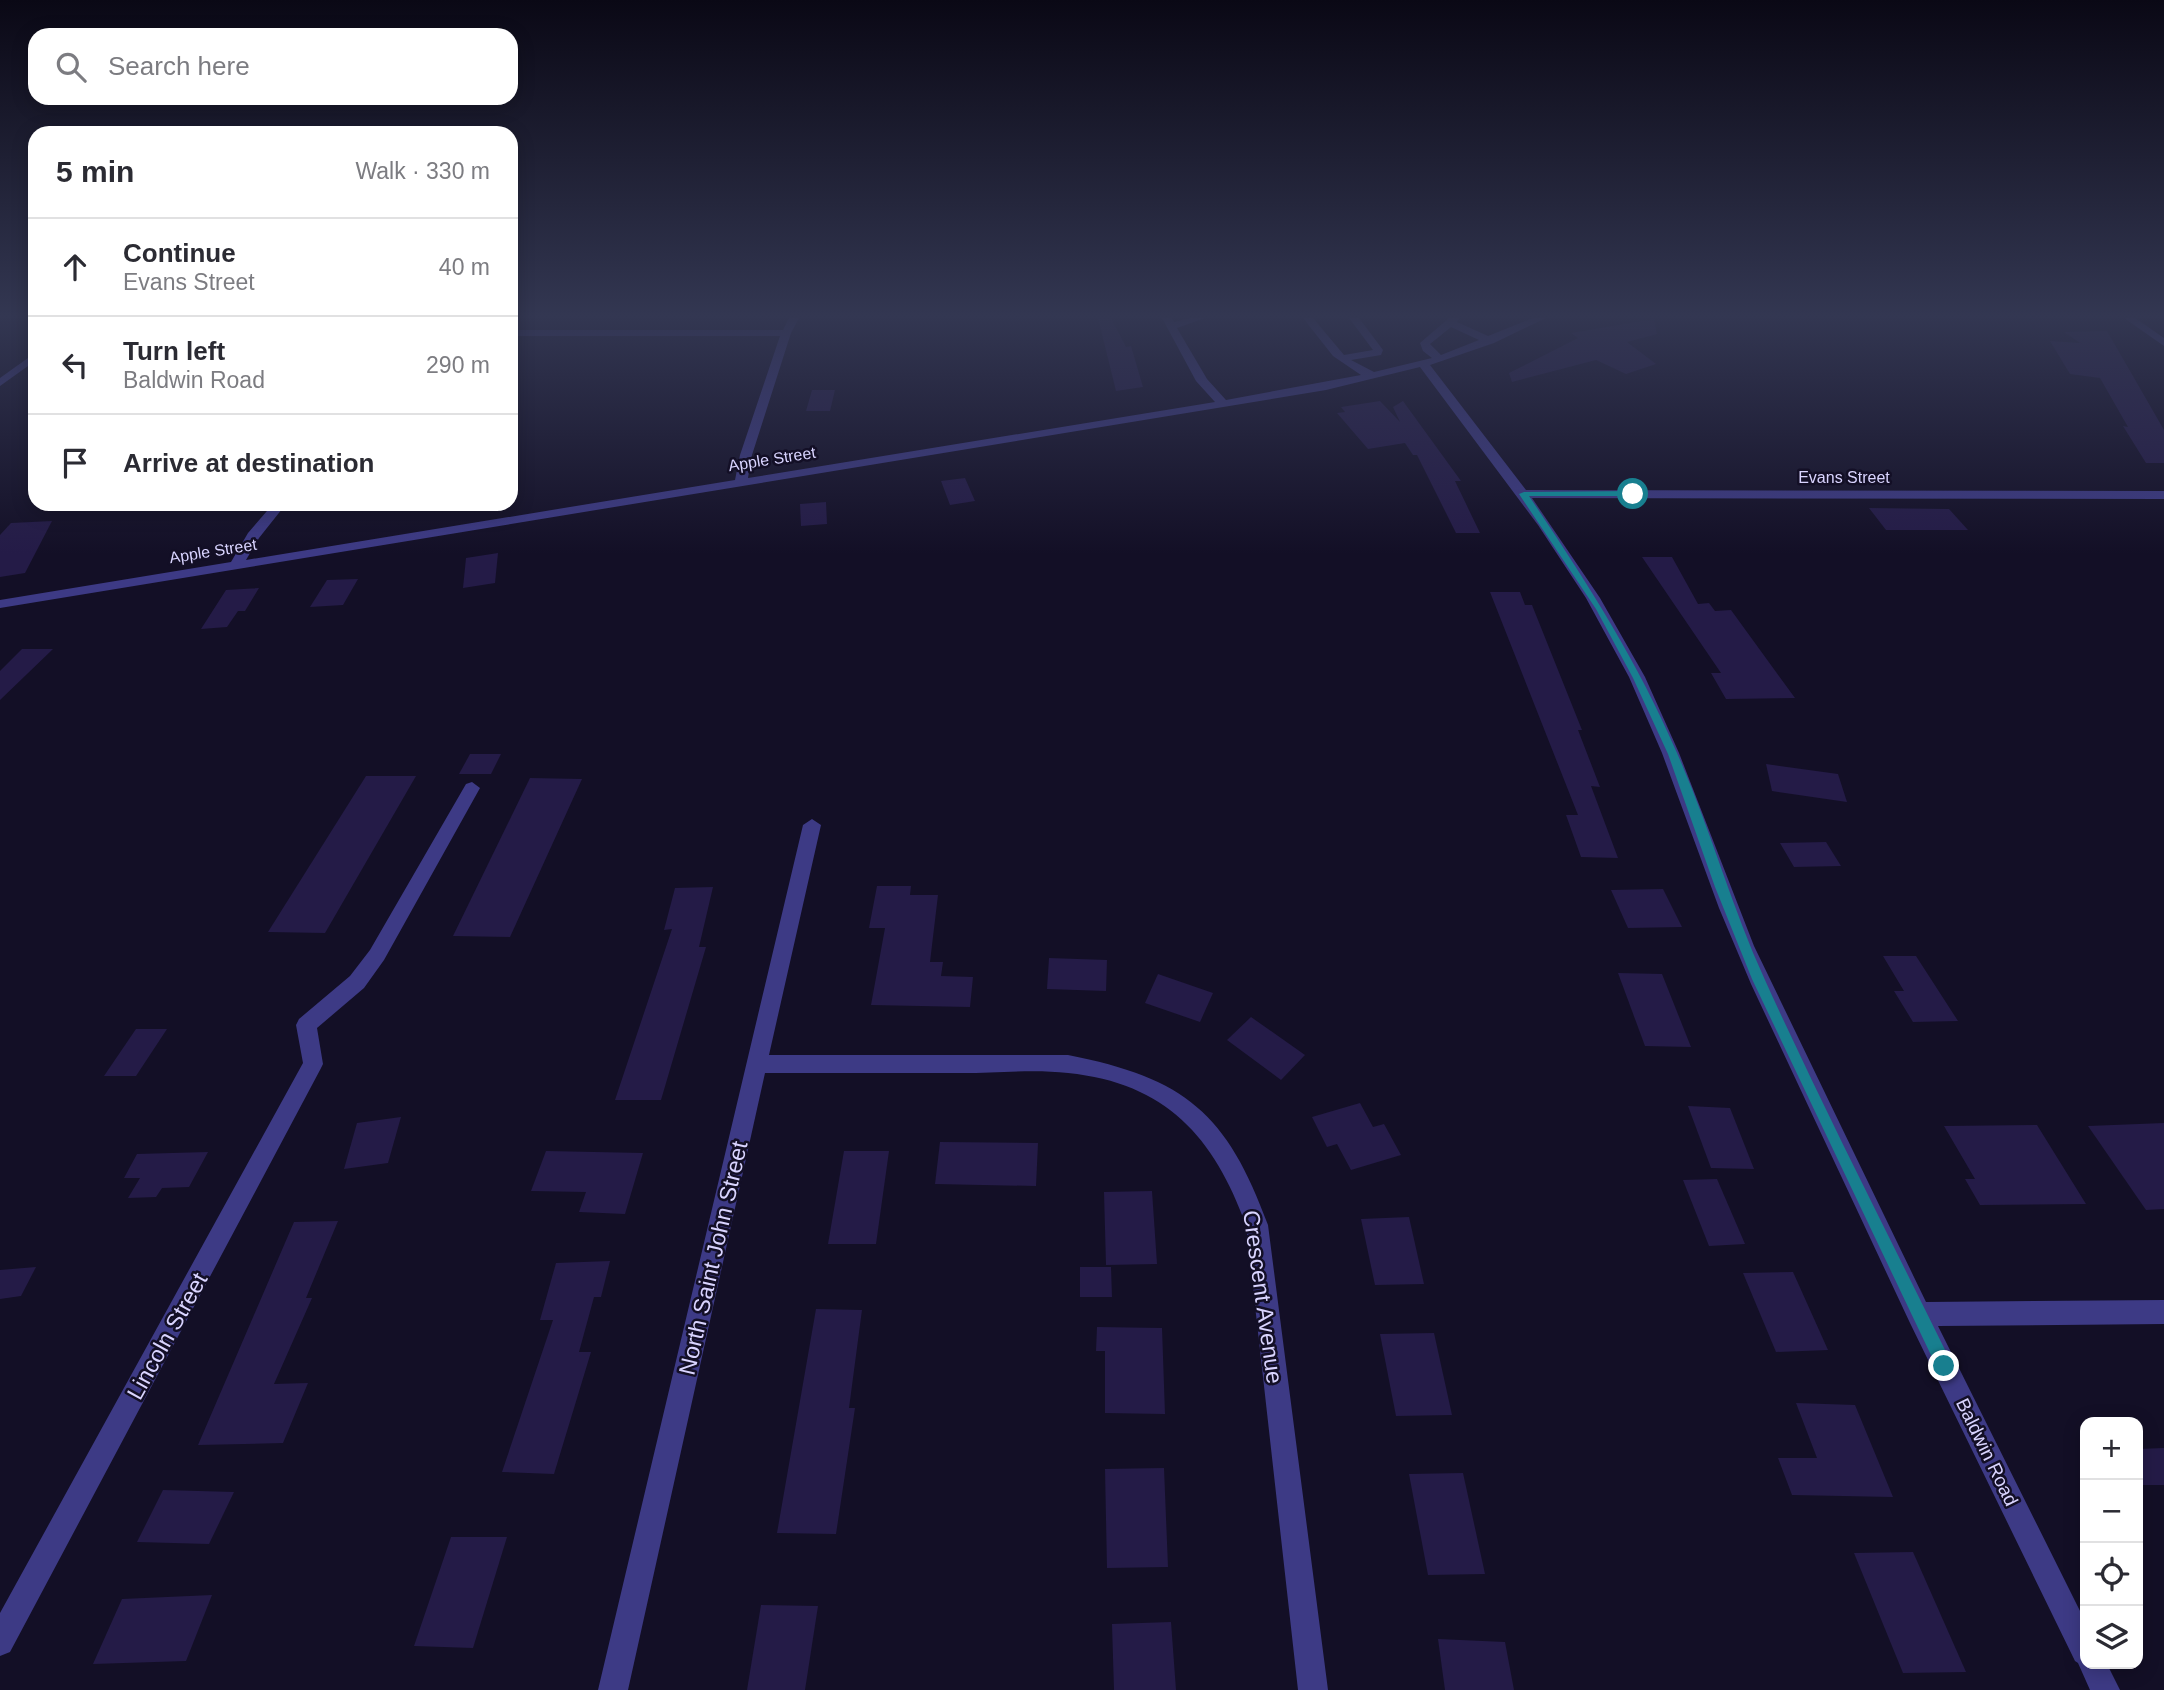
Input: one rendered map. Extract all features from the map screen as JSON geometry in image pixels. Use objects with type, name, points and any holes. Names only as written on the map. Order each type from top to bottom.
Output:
[{"type":"street","points":[[741,482],[746,455],[765,397]]},
{"type":"street","points":[[1216,397],[1223,404]]},
{"type":"street","name":"Apple Street","points":[[0,604],[1262,397]]},
{"type":"street","name":"Baldwin Road","points":[[1450,397],[1524,494],[1600,609],[1637,678],[1673,754],[1720,887],[1758,979],[2080,1641]]},
{"type":"street","name":"Evans Street","points":[[1524,494],[2164,495]]},
{"type":"street","points":[[236,565],[253,536],[274,511]]},
{"type":"street","name":"Lincoln Street","points":[[0,1642],[313,1065],[306,1025],[357,982],[377,956],[472,788]]},
{"type":"street","name":"North Saint John Street","points":[[613,1690],[812,825]]},
{"type":"street","name":"Crescent Avenue","points":[[758,1065],[1068,1064],[1104,1069],[1140,1081],[1173,1099],[1203,1123],[1227,1152],[1245,1186],[1257,1225],[1313,1690]]},
{"type":"street","points":[[1919,1314],[2164,1312]]},
{"type":"street","points":[[2094,1669],[2105,1690]]},
{"type":"building","points":[[810,397],[833,397],[830,411],[806,411]]},
{"type":"building","points":[[2111,397],[2145,397],[2164,430],[2164,463],[2146,463],[2123,426],[2128,427]]},
{"type":"building","points":[[1380,401],[1400,422],[1393,407],[1403,401],[1461,481],[1455,481],[1480,533],[1456,533],[1417,455],[1413,455],[1405,443],[1368,449],[1337,413],[1345,412],[1341,407]]},
{"type":"building","points":[[965,478],[975,501],[950,505],[941,481]]},
{"type":"building","points":[[826,502],[827,524],[801,526],[800,504]]},
{"type":"building","points":[[1869,508],[1949,509],[1968,530],[1886,530]]},
{"type":"building","points":[[52,521],[25,573],[0,577],[0,535],[11,523]]},
{"type":"building","points":[[498,553],[495,583],[463,588],[466,558]]},
{"type":"building","points":[[1642,557],[1672,557],[1698,604],[1709,603],[1715,611],[1731,610],[1795,698],[1726,699],[1711,673],[1721,673]]},
{"type":"building","points":[[358,579],[343,605],[310,607],[327,580]]},
{"type":"building","points":[[259,588],[245,611],[238,611],[227,627],[201,629],[226,590]]},
{"type":"building","points":[[1490,592],[1520,592],[1525,605],[1532,605],[1582,730],[1578,730],[1600,787],[1591,786],[1618,858],[1581,857],[1566,815],[1578,815]]},
{"type":"building","points":[[22,649],[53,649],[0,700],[0,671]]},
{"type":"building","points":[[470,754],[501,754],[491,774],[459,774]]},
{"type":"building","points":[[1766,764],[1838,774],[1847,802],[1772,791]]},
{"type":"building","points":[[366,776],[416,776],[325,933],[268,932]]},
{"type":"building","points":[[530,778],[582,779],[510,937],[453,936]]},
{"type":"building","points":[[1826,842],[1841,866],[1794,867],[1780,843]]},
{"type":"building","points":[[877,886],[911,886],[910,895],[938,895],[930,962],[943,962],[941,976],[973,977],[970,1007],[871,1005],[885,928],[869,928]]},
{"type":"building","points":[[713,887],[699,947],[706,947],[661,1100],[615,1100],[672,929],[664,930],[675,888]]},
{"type":"building","points":[[1663,889],[1682,927],[1628,928],[1611,890]]},
{"type":"building","points":[[1883,956],[1916,956],[1958,1021],[1913,1022],[1894,991],[1904,991]]},
{"type":"building","points":[[1049,958],[1107,960],[1106,991],[1047,989]]},
{"type":"building","points":[[1618,973],[1662,974],[1691,1047],[1645,1046]]},
{"type":"building","points":[[1158,974],[1213,993],[1200,1022],[1145,1003]]},
{"type":"building","points":[[1251,1017],[1305,1055],[1281,1080],[1227,1040]]},
{"type":"building","points":[[136,1029],[167,1029],[136,1076],[104,1076]]},
{"type":"building","points":[[1360,1103],[1373,1127],[1384,1124],[1401,1155],[1351,1170],[1337,1144],[1327,1147],[1312,1117]]},
{"type":"building","points":[[1688,1106],[1730,1108],[1754,1169],[1711,1168]]},
{"type":"building","points":[[401,1117],[388,1163],[344,1169],[357,1123]]},
{"type":"building","points":[[2164,1123],[2164,1209],[2146,1210],[2088,1126]]},
{"type":"building","points":[[2037,1125],[2086,1204],[1980,1205],[1965,1179],[1975,1179],[1944,1126]]},
{"type":"building","points":[[940,1142],[1038,1143],[1036,1186],[935,1184]]},
{"type":"building","points":[[546,1151],[643,1153],[625,1214],[579,1212],[586,1192],[531,1191]]},
{"type":"building","points":[[844,1151],[889,1151],[876,1244],[828,1244]]},
{"type":"building","points":[[208,1152],[189,1187],[162,1188],[156,1197],[128,1198],[140,1178],[124,1178],[137,1154]]},
{"type":"building","points":[[1717,1179],[1745,1244],[1709,1246],[1683,1180]]},
{"type":"building","points":[[1152,1191],[1157,1264],[1106,1265],[1104,1192]]},
{"type":"building","points":[[1409,1217],[1424,1284],[1375,1285],[1361,1219]]},
{"type":"building","points":[[338,1221],[306,1298],[312,1298],[274,1384],[308,1383],[283,1443],[198,1445],[294,1222]]},
{"type":"building","points":[[610,1261],[601,1297],[594,1297],[579,1352],[591,1352],[554,1474],[502,1472],[553,1320],[540,1320],[556,1263]]},
{"type":"building","points":[[36,1267],[21,1296],[0,1299],[0,1270]]},
{"type":"building","points":[[1080,1267],[1111,1267],[1112,1297],[1080,1297]]},
{"type":"building","points":[[1793,1272],[1828,1350],[1776,1352],[1743,1273]]},
{"type":"building","points":[[816,1309],[862,1310],[849,1408],[855,1408],[836,1534],[777,1533]]},
{"type":"building","points":[[1097,1327],[1162,1328],[1165,1414],[1105,1413],[1105,1351],[1096,1351]]},
{"type":"building","points":[[1434,1333],[1452,1415],[1396,1416],[1380,1334]]},
{"type":"building","points":[[1796,1403],[1855,1405],[1893,1497],[1792,1495],[1778,1458],[1817,1458]]},
{"type":"building","points":[[2164,1448],[2164,1485],[2143,1485],[2143,1449]]},
{"type":"building","points":[[1164,1468],[1168,1567],[1107,1568],[1105,1469]]},
{"type":"building","points":[[1463,1473],[1485,1574],[1428,1575],[1409,1474]]},
{"type":"building","points":[[163,1490],[234,1492],[209,1544],[137,1542]]},
{"type":"building","points":[[451,1537],[507,1537],[473,1648],[414,1646]]},
{"type":"building","points":[[1913,1552],[1966,1672],[1903,1673],[1854,1553]]},
{"type":"building","points":[[212,1595],[186,1661],[93,1664],[122,1599]]},
{"type":"building","points":[[761,1605],[818,1606],[805,1690],[747,1690]]},
{"type":"building","points":[[1171,1622],[1176,1690],[1114,1690],[1112,1624]]},
{"type":"building","points":[[1438,1639],[1505,1642],[1514,1690],[1445,1690]]},
{"type":"route","points":[[1633,494],[1524,494],[1600,609],[1637,678],[1673,754],[1720,887],[1758,979],[1944,1366]]}]
